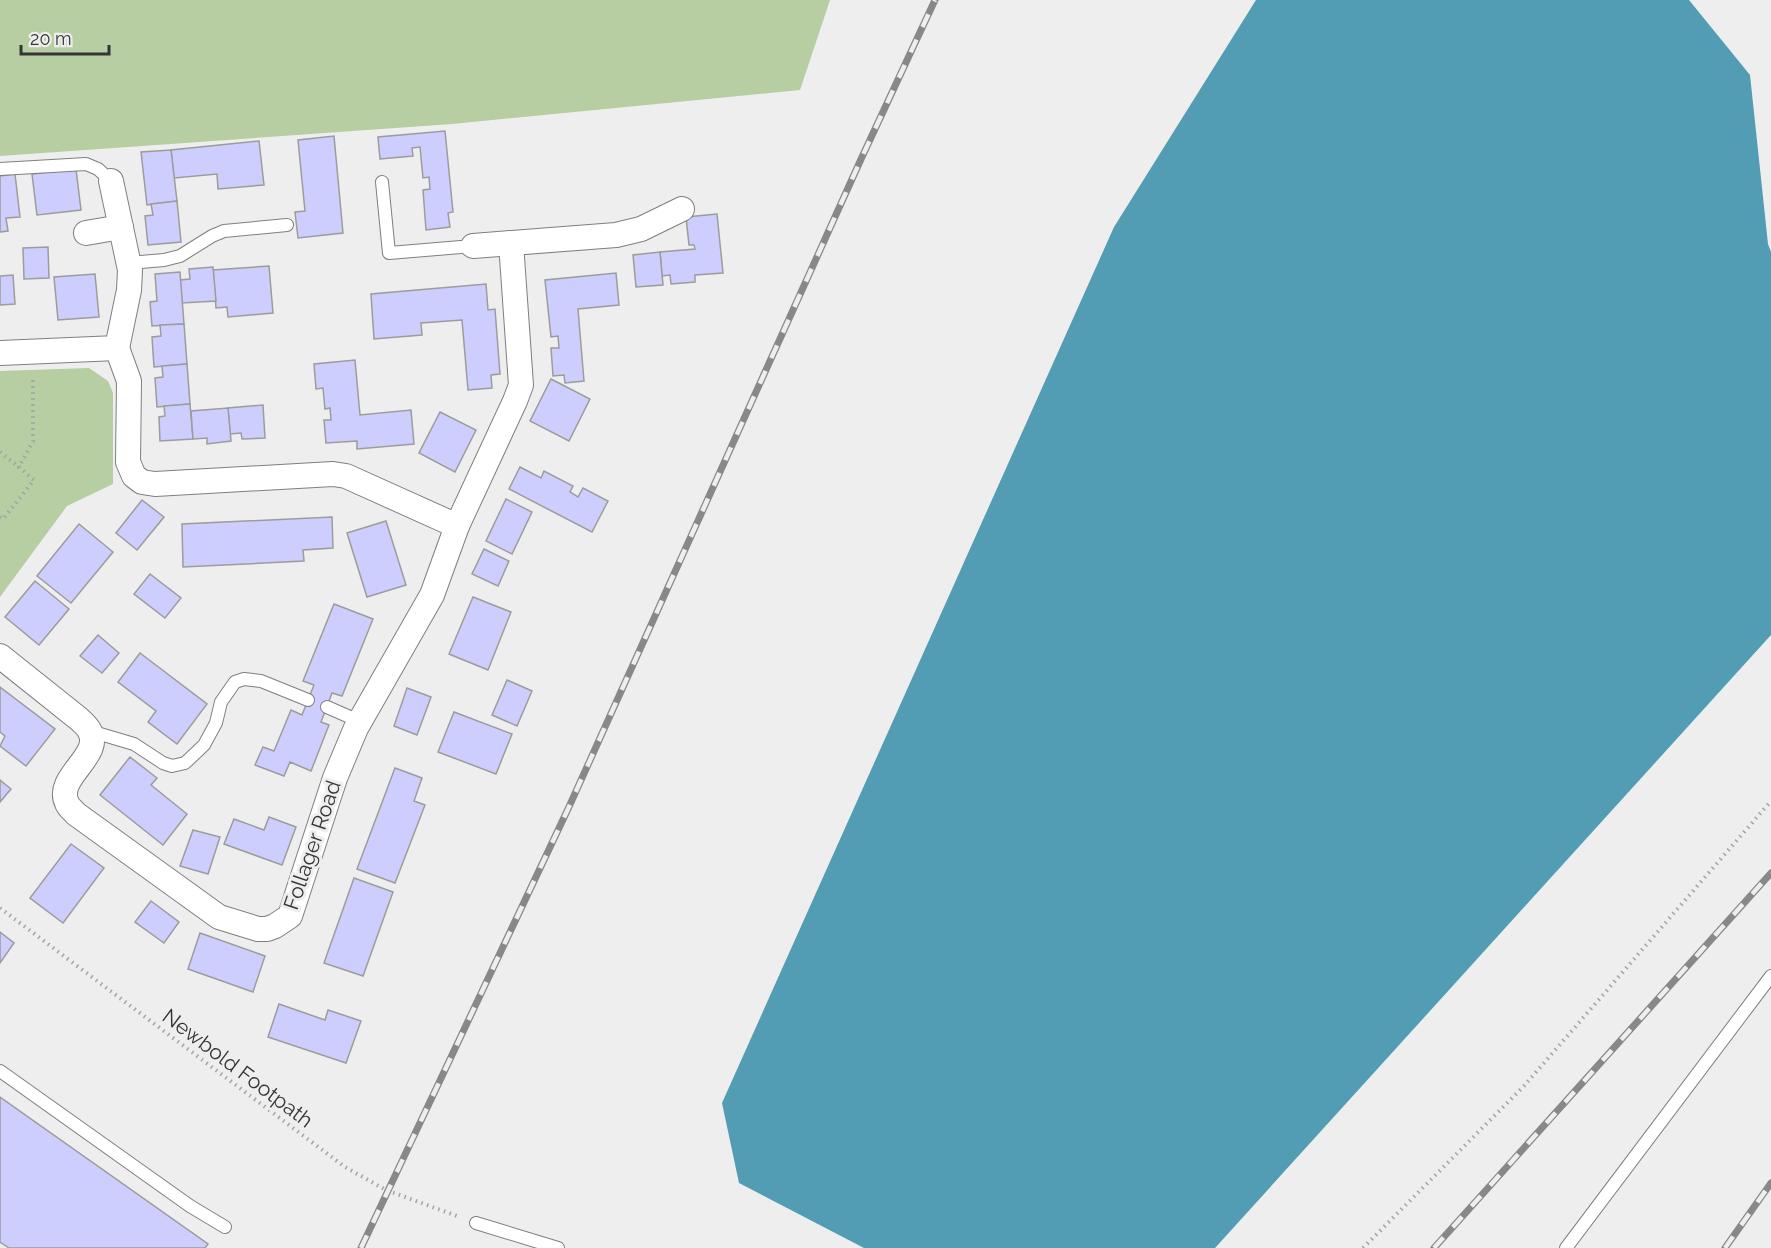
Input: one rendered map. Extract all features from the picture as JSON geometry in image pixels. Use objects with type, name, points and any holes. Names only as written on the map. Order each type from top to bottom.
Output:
[{"type":"street","points":[[111,181],[129,263],[129,290],[117,348],[129,381],[128,462],[134,476],[142,482],[155,484],[333,474],[346,476],[457,526]]},
{"type":"street","points":[[473,246],[616,235],[641,229],[682,209]]},
{"type":"street","points":[[86,233],[121,227]]},
{"type":"street","name":"Follager Road","points":[[90,731],[92,744],[71,777],[65,792],[67,804],[76,814],[219,917],[258,929],[267,929],[290,916],[335,778],[359,721],[432,595],[457,526],[521,385],[511,243]]},
{"type":"street","points":[[0,352],[117,348]]},
{"type":"street","points":[[0,656],[79,719],[90,731]]},
{"type":"lane","points":[[0,169],[86,164],[98,169],[111,181]]},
{"type":"lane","points":[[382,182],[389,253],[473,246]]},
{"type":"lane","points":[[129,263],[180,256],[224,231],[286,225]]},
{"type":"lane","points":[[90,731],[134,744],[163,764],[172,766],[185,763],[204,745],[216,723],[221,702],[235,682],[244,679],[261,681],[308,700]]},
{"type":"lane","points":[[327,707],[359,721]]},
{"type":"lane","points":[[1566,1248],[1771,976]]},
{"type":"lane","points":[[0,1071],[190,1206],[225,1227]]},
{"type":"lane","points":[[476,1223],[558,1248]]},
{"type":"path","points":[[19,467],[33,441],[33,351]]},
{"type":"path","points":[[0,452],[34,480],[3,519],[0,517]]},
{"type":"path","points":[[1363,1248],[1524,1086],[1771,801]]},
{"type":"path","name":"Newbold Footpath","points":[[0,908],[345,1167],[386,1190],[476,1223]]},
{"type":"green space","points":[[0,0],[830,0],[800,90],[452,124],[0,156]]},
{"type":"green space","points":[[89,368],[108,381],[113,393],[113,484],[67,506],[0,597],[0,371]]},
{"type":"water","points":[[1256,0],[1689,0],[1750,75],[1768,244],[1771,252],[1771,635],[1215,1248],[864,1248],[739,1183],[722,1103],[1114,227]]},
{"type":"building","points":[[445,131],[453,212],[448,213],[450,227],[426,230],[423,190],[430,189],[429,177],[423,178],[420,147],[412,148],[413,156],[380,159],[378,137]]},
{"type":"building","points":[[334,136],[343,233],[298,238],[295,212],[305,211],[298,140]]},
{"type":"building","points":[[259,141],[264,185],[218,189],[217,174],[174,178],[171,150]]},
{"type":"building","points":[[171,150],[177,201],[147,205],[141,152]]},
{"type":"building","points":[[76,169],[81,210],[37,215],[32,174]]},
{"type":"building","points":[[15,174],[20,217],[6,218],[8,231],[0,232],[0,176]]},
{"type":"building","points":[[177,201],[181,242],[148,245],[145,216],[153,215],[151,204]]},
{"type":"building","points":[[717,214],[723,273],[695,275],[695,282],[671,284],[670,275],[662,276],[660,252],[695,249],[694,245],[689,245],[686,217]]},
{"type":"building","points":[[48,247],[49,278],[24,279],[23,248]]},
{"type":"building","points":[[660,252],[663,285],[636,287],[633,255]]},
{"type":"building","points":[[269,266],[273,313],[228,317],[227,307],[216,308],[213,270]]},
{"type":"building","points":[[213,267],[216,301],[182,303],[180,280],[190,279],[189,269]]},
{"type":"building","points":[[180,272],[184,324],[152,326],[150,302],[157,301],[155,274]]},
{"type":"building","points":[[616,273],[619,305],[578,309],[584,381],[565,383],[564,375],[553,376],[551,348],[559,348],[558,336],[551,337],[545,280]]},
{"type":"building","points":[[95,274],[99,317],[58,320],[54,277]]},
{"type":"building","points":[[13,275],[15,304],[0,305],[0,276]]},
{"type":"building","points":[[486,284],[488,310],[495,309],[500,374],[491,375],[492,388],[468,390],[462,320],[421,323],[422,335],[374,339],[371,294]]},
{"type":"building","points":[[184,324],[187,364],[154,367],[152,337],[161,336],[160,325]]},
{"type":"building","points":[[355,360],[360,415],[411,410],[414,444],[357,449],[357,441],[326,443],[324,420],[331,420],[330,408],[325,409],[323,388],[316,389],[314,364]]},
{"type":"building","points":[[187,364],[190,404],[157,407],[155,378],[163,377],[162,366]]},
{"type":"building","points":[[551,379],[590,399],[569,441],[530,421]]},
{"type":"building","points":[[190,404],[193,439],[160,441],[159,417],[165,416],[164,406]]},
{"type":"building","points":[[263,405],[265,438],[242,439],[241,433],[230,434],[228,408]]},
{"type":"building","points":[[228,408],[231,441],[207,444],[207,438],[193,439],[191,411]]},
{"type":"building","points":[[440,412],[476,430],[455,472],[419,453]]},
{"type":"building","points":[[520,467],[541,478],[544,471],[573,486],[570,492],[578,497],[583,488],[608,501],[592,532],[509,489]]},
{"type":"building","points":[[506,499],[532,512],[512,554],[486,541]]},
{"type":"building","points":[[142,500],[164,517],[137,550],[116,533]]},
{"type":"building","points":[[332,517],[333,548],[303,550],[304,561],[183,567],[182,524]]},
{"type":"building","points":[[386,521],[406,585],[367,597],[347,533]]},
{"type":"building","points":[[79,524],[113,552],[71,603],[37,576]]},
{"type":"building","points":[[484,549],[509,561],[498,586],[472,574]]},
{"type":"building","points":[[150,574],[181,598],[165,618],[134,594]]},
{"type":"building","points":[[35,581],[69,609],[39,645],[5,617]]},
{"type":"building","points":[[473,597],[511,612],[488,670],[449,654]]},
{"type":"building","points":[[334,604],[373,619],[342,696],[332,693],[321,722],[329,725],[311,771],[290,762],[284,776],[255,765],[263,747],[274,751],[291,710],[302,715],[314,685],[303,681]]},
{"type":"building","points":[[98,635],[119,653],[102,673],[80,656]]},
{"type":"building","points":[[140,653],[207,704],[177,744],[148,722],[156,711],[118,682]]},
{"type":"building","points":[[507,680],[532,691],[517,726],[492,715]]},
{"type":"building","points":[[0,687],[55,729],[26,766],[0,746],[5,736],[0,732]]},
{"type":"building","points":[[407,688],[431,697],[417,735],[394,726]]},
{"type":"building","points":[[454,712],[512,734],[496,774],[438,752]]},
{"type":"building","points":[[130,757],[157,778],[151,785],[187,814],[163,845],[100,795]]},
{"type":"building","points":[[395,768],[422,778],[414,801],[425,805],[395,883],[357,869]]},
{"type":"building","points":[[0,780],[11,789],[0,802]]},
{"type":"building","points":[[269,817],[296,827],[282,865],[224,844],[234,819],[264,830]]},
{"type":"building","points":[[193,830],[220,837],[208,874],[180,866]]},
{"type":"building","points":[[71,844],[104,868],[63,923],[30,898]]},
{"type":"building","points":[[354,878],[393,892],[363,976],[324,963]]},
{"type":"building","points":[[151,901],[179,922],[164,943],[135,922]]},
{"type":"building","points":[[0,932],[14,943],[0,963]]},
{"type":"building","points":[[200,933],[265,956],[253,992],[188,969]]},
{"type":"building","points":[[279,1004],[325,1020],[328,1010],[361,1021],[346,1063],[268,1037]]},
{"type":"building","points":[[0,1097],[208,1244],[205,1248],[9,1248],[0,1242]]},
{"type":"railway","points":[[361,1248],[568,809],[935,0]]},
{"type":"railway","points":[[1434,1248],[1771,873]]},
{"type":"railway","points":[[1725,1248],[1771,1183]]}]
